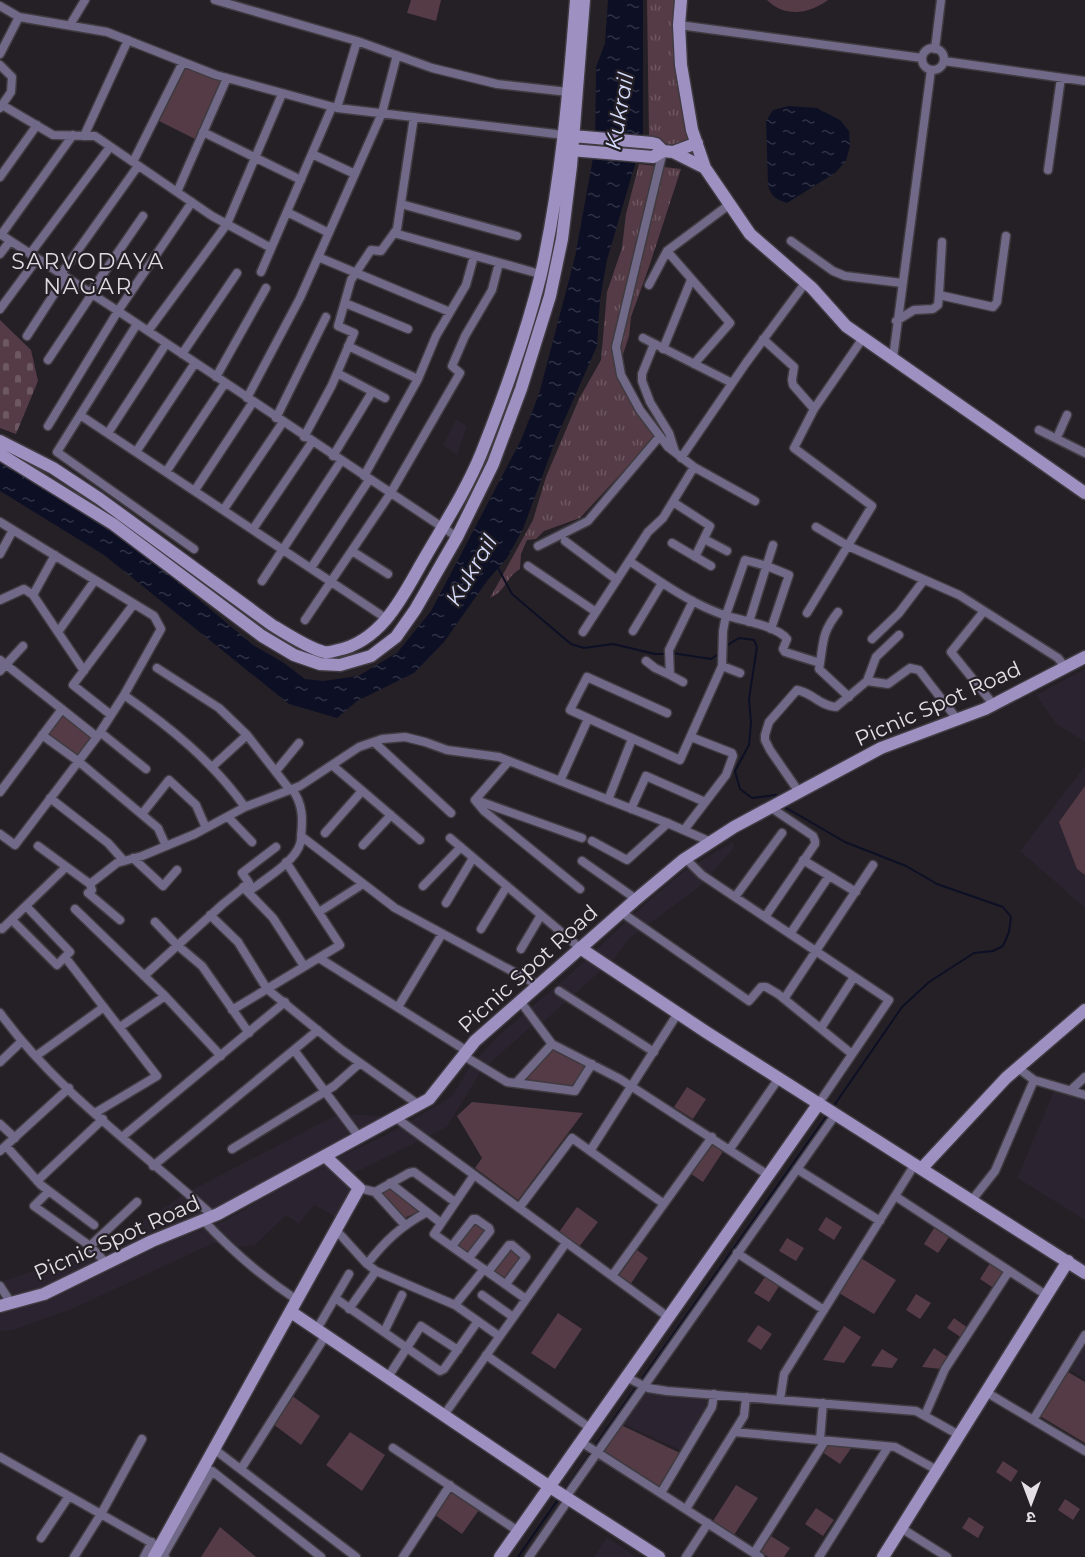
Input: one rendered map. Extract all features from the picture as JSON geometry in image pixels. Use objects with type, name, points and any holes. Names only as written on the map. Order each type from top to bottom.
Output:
[{"type":"street","points":[[70,25],[85,0]]},
{"type":"street","points":[[215,0],[239,3],[432,68],[497,84],[568,92]]},
{"type":"street","points":[[0,454],[113,524],[262,636],[294,655],[320,664],[340,665],[371,656],[396,637],[415,610],[457,537],[493,464],[521,389],[547,306],[562,239],[565,165],[575,150],[568,92],[576,0]]},
{"type":"street","points":[[0,441],[53,468],[100,499],[272,625],[325,653],[346,648],[367,638],[387,619],[401,599],[441,528],[480,457],[505,390],[540,274],[572,136],[584,0]]},
{"type":"street","points":[[681,0],[679,26],[681,65],[692,130],[705,168],[750,234],[806,282],[846,326],[1085,493]]},
{"type":"street","points":[[935,49],[941,0]]},
{"type":"street","points":[[0,6],[19,17],[107,32],[227,78],[335,107],[572,136],[652,143],[705,168]]},
{"type":"street","points":[[0,54],[19,17]]},
{"type":"street","points":[[679,26],[922,58]]},
{"type":"street","points":[[84,136],[128,40]]},
{"type":"street","points":[[261,272],[300,180],[335,107],[357,41]]},
{"type":"street","points":[[935,49],[942,53],[944,61],[939,68],[931,70],[924,66],[922,58],[927,51],[935,49]]},
{"type":"street","points":[[195,490],[250,400],[300,297],[382,113],[397,55]]},
{"type":"street","points":[[944,61],[1085,81]]},
{"type":"street","points":[[27,336],[63,275],[136,164],[183,62]]},
{"type":"street","points":[[0,65],[12,77],[11,92],[1,107],[53,135],[95,136],[192,202],[271,248]]},
{"type":"street","points":[[893,358],[896,321],[931,70]]},
{"type":"street","points":[[177,192],[227,78]]},
{"type":"street","points":[[1048,170],[1061,78]]},
{"type":"street","points":[[148,331],[227,224],[282,94]]},
{"type":"street","points":[[253,529],[308,439],[354,333],[338,326],[351,280],[371,250],[381,251],[397,229],[414,117]]},
{"type":"street","points":[[0,177],[37,125]]},
{"type":"street","points":[[203,132],[300,180]]},
{"type":"street","points":[[73,135],[0,235],[457,537]]},
{"type":"street","points":[[575,150],[653,157],[697,143]]},
{"type":"street","points":[[0,309],[110,147]]},
{"type":"street","points":[[668,152],[616,347],[621,375],[640,410],[678,455],[694,467],[755,501]]},
{"type":"street","points":[[312,154],[355,174]]},
{"type":"street","points":[[48,426],[118,311],[192,202]]},
{"type":"street","points":[[401,204],[517,236]]},
{"type":"street","points":[[649,285],[667,251],[729,204]]},
{"type":"street","points":[[287,212],[329,233]]},
{"type":"street","points":[[48,360],[143,216]]},
{"type":"street","points":[[394,233],[540,274]]},
{"type":"street","points":[[939,295],[993,307],[997,302],[1006,236]]},
{"type":"street","points":[[0,254],[10,241]]},
{"type":"street","points":[[791,241],[833,271],[845,276],[902,283]]},
{"type":"street","points":[[896,321],[914,310],[933,309],[938,305],[942,242]]},
{"type":"street","points":[[667,251],[730,322],[694,364]]},
{"type":"street","points":[[311,568],[367,478],[418,379],[436,336],[466,285],[474,256]]},
{"type":"street","points":[[318,257],[450,312]]},
{"type":"street","points":[[305,620],[390,494],[460,373],[452,366],[465,336],[492,290],[499,263]]},
{"type":"street","points":[[183,354],[237,273]]},
{"type":"street","points":[[663,349],[691,280]]},
{"type":"street","points":[[678,455],[806,282]]},
{"type":"street","points":[[216,377],[266,288]]},
{"type":"street","points":[[345,303],[408,329]]},
{"type":"street","points":[[224,509],[279,420],[326,317]]},
{"type":"street","points":[[137,324],[57,452],[194,549]]},
{"type":"street","points":[[643,338],[732,383]]},
{"type":"street","points":[[807,613],[872,506],[794,448],[814,409],[863,338]]},
{"type":"street","points":[[763,339],[794,368],[793,385],[814,409]]},
{"type":"street","points":[[108,434],[166,344]]},
{"type":"street","points":[[654,344],[642,374],[642,381],[650,402],[669,433],[678,455]]},
{"type":"street","points":[[348,346],[418,379]]},
{"type":"street","points":[[136,452],[195,363]]},
{"type":"street","points":[[337,373],[385,398]]},
{"type":"street","points":[[166,472],[225,383]]},
{"type":"street","points":[[333,456],[372,392]]},
{"type":"street","points":[[80,415],[387,619]]},
{"type":"street","points":[[1059,433],[1066,415]]},
{"type":"street","points":[[1039,430],[1085,453]]},
{"type":"street","points":[[538,546],[588,521],[660,436]]},
{"type":"street","points":[[262,580],[341,461]]},
{"type":"street","points":[[583,632],[648,532],[663,518],[694,467]]},
{"type":"street","points":[[673,502],[711,526],[695,557]]},
{"type":"street","points":[[0,522],[154,616],[161,629],[111,715],[15,845],[0,834]]},
{"type":"street","points":[[816,527],[848,546],[959,596],[1058,658],[1065,667]]},
{"type":"street","points":[[0,554],[13,530]]},
{"type":"street","points":[[704,539],[727,551]]},
{"type":"street","points":[[564,541],[617,579]]},
{"type":"street","points":[[672,543],[711,566]]},
{"type":"street","points":[[749,622],[773,545]]},
{"type":"street","points":[[352,551],[388,574]]},
{"type":"street","points":[[33,595],[55,555]]},
{"type":"street","points":[[667,713],[587,677],[570,710],[632,740],[678,760],[681,759],[722,666],[726,615],[745,560],[789,575],[771,629]]},
{"type":"street","points":[[629,561],[706,609],[771,629],[786,636],[783,649],[785,652],[820,663]]},
{"type":"street","points":[[528,566],[596,612]]},
{"type":"street","points":[[58,632],[94,580]]},
{"type":"street","points":[[872,639],[899,613],[924,580]]},
{"type":"street","points":[[633,631],[662,582]]},
{"type":"street","points":[[0,600],[24,589],[33,595],[84,671]]},
{"type":"street","points":[[670,675],[669,650],[693,601]]},
{"type":"street","points":[[111,715],[73,685],[133,605]]},
{"type":"street","points":[[838,612],[823,635],[820,672],[849,697]]},
{"type":"street","points":[[984,612],[951,652],[993,704]]},
{"type":"street","points":[[799,792],[765,740],[769,722],[797,690],[811,694],[823,705],[836,707],[867,681],[876,657],[899,635]]},
{"type":"street","points":[[23,646],[2,665],[146,769]]},
{"type":"street","name":"Picnic Spot Road","points":[[6,1304],[44,1294],[152,1241],[208,1218],[419,1105],[441,1087],[475,1041],[636,899],[711,842],[881,748],[993,704],[1085,657]]},
{"type":"street","points":[[646,661],[683,682]]},
{"type":"street","points":[[722,666],[740,673]]},
{"type":"street","points":[[158,668],[219,708],[247,735],[299,798],[303,821],[298,853],[252,889],[246,885]]},
{"type":"street","points":[[867,681],[888,684],[910,668],[919,670],[957,719]]},
{"type":"street","points":[[124,695],[195,750],[227,782],[245,807]]},
{"type":"street","points":[[0,792],[62,709]]},
{"type":"street","points":[[560,781],[588,719]]},
{"type":"street","points":[[42,735],[78,761],[158,828],[166,846]]},
{"type":"street","points":[[212,767],[247,735]]},
{"type":"street","points":[[90,884],[117,863],[166,846],[245,807],[300,786],[359,747],[382,739],[405,737],[447,750],[482,754],[509,761],[711,842]]},
{"type":"street","points":[[684,830],[726,775],[733,754],[691,737]]},
{"type":"street","points":[[608,800],[632,740]]},
{"type":"street","points":[[276,771],[299,742]]},
{"type":"street","points":[[374,742],[452,813]]},
{"type":"street","points":[[475,800],[509,761]]},
{"type":"street","points":[[332,765],[420,840]]},
{"type":"street","points":[[631,809],[646,776],[705,802]]},
{"type":"street","points":[[142,814],[169,780],[196,805],[206,828]]},
{"type":"street","points":[[325,834],[362,791]]},
{"type":"street","points":[[50,798],[164,886],[177,870]]},
{"type":"street","points":[[475,800],[582,838]]},
{"type":"street","points":[[475,800],[492,818],[580,889]]},
{"type":"street","points":[[765,917],[814,844],[814,838],[777,804]]},
{"type":"street","points":[[363,845],[391,815]]},
{"type":"street","points":[[228,816],[252,842]]},
{"type":"street","points":[[592,841],[627,860],[668,823]]},
{"type":"street","points":[[735,897],[782,833]]},
{"type":"street","points":[[300,836],[395,908],[538,985]]},
{"type":"street","points":[[450,838],[580,948],[1085,1273]]},
{"type":"street","points":[[38,846],[90,884],[92,890],[88,893],[120,920]]},
{"type":"street","points":[[144,976],[210,915],[249,883],[242,873],[276,847]]},
{"type":"street","points":[[423,886],[461,847]]},
{"type":"street","points":[[446,903],[473,858]]},
{"type":"street","points":[[529,1557],[561,1494],[591,1448],[636,1383],[737,1253],[797,1169],[829,1109],[852,1053],[889,1000],[702,875],[686,859]]},
{"type":"street","points":[[803,860],[856,892]]},
{"type":"street","points":[[582,861],[636,899]]},
{"type":"street","points":[[232,1010],[340,945],[286,862]]},
{"type":"street","points":[[784,999],[873,865]]},
{"type":"street","points":[[0,928],[2,929],[12,920],[66,867]]},
{"type":"street","points":[[790,934],[829,876]]},
{"type":"street","points":[[319,912],[363,884]]},
{"type":"street","points":[[246,885],[273,918],[304,966]]},
{"type":"street","points":[[482,928],[507,886]]},
{"type":"street","points":[[12,920],[57,965],[70,952],[26,906]]},
{"type":"street","points":[[75,909],[165,996],[221,1056]]},
{"type":"street","points":[[621,912],[749,1000],[761,987],[766,987],[852,1053]]},
{"type":"street","points":[[210,915],[238,942],[267,989],[360,1064],[419,1105]]},
{"type":"street","points":[[521,949],[541,915]]},
{"type":"street","points":[[155,922],[201,966],[249,1032]]},
{"type":"street","points":[[398,1007],[442,934]]},
{"type":"street","points":[[38,1181],[99,1116],[157,1076],[65,957]]},
{"type":"street","points":[[319,958],[398,1007],[507,1082],[575,1091],[592,1064]]},
{"type":"street","points":[[821,1028],[854,977]]},
{"type":"street","points":[[559,991],[654,1052]]},
{"type":"street","points":[[120,1027],[165,996]]},
{"type":"street","points":[[520,1001],[552,1044],[632,1086],[768,1175]]},
{"type":"street","points":[[122,1137],[285,1002]]},
{"type":"street","points":[[36,1056],[104,1007]]},
{"type":"street","points":[[780,1400],[784,1374],[895,1196],[919,1166],[1018,1068],[1085,1010]]},
{"type":"street","points":[[0,1013],[21,1042],[69,1088],[153,1166],[188,1193],[239,1257],[267,1280],[297,1300]]},
{"type":"street","points":[[590,1151],[678,1013]]},
{"type":"street","points":[[153,1166],[318,1030]]},
{"type":"street","points":[[0,1062],[21,1042]]},
{"type":"street","points":[[516,1083],[552,1044]]},
{"type":"street","points":[[294,1050],[359,1137]]},
{"type":"street","points":[[232,1149],[326,1091],[360,1064]]},
{"type":"street","points":[[1018,1068],[1034,1080],[1085,1095]]},
{"type":"street","points":[[1071,1090],[1085,1077]]},
{"type":"street","points":[[730,1149],[779,1078]]},
{"type":"street","points":[[972,1200],[995,1171],[1034,1080]]},
{"type":"street","points":[[69,1088],[3,1148],[49,1191],[94,1225]]},
{"type":"street","points":[[500,1557],[519,1531],[561,1494],[591,1448],[591,1428],[636,1383],[668,1317],[768,1175],[829,1109]]},
{"type":"street","points":[[395,1117],[668,1317]]},
{"type":"street","points":[[0,1124],[15,1138]]},
{"type":"street","points":[[612,1276],[712,1137]]},
{"type":"street","points":[[519,1208],[572,1138],[664,1204]]},
{"type":"street","points":[[325,1156],[359,1188],[375,1192],[404,1224]]},
{"type":"street","points":[[797,1169],[880,1221]]},
{"type":"street","points":[[375,1192],[414,1172],[455,1202]]},
{"type":"street","points":[[474,1175],[434,1234],[526,1299]]},
{"type":"street","points":[[390,1184],[441,1222]]},
{"type":"street","points":[[144,1557],[158,1551],[359,1188]]},
{"type":"street","points":[[49,1191],[34,1206],[90,1246],[107,1264]]},
{"type":"street","points":[[895,1196],[1047,1295]]},
{"type":"street","points":[[90,1246],[137,1202]]},
{"type":"street","points":[[367,1264],[387,1239],[404,1224],[427,1212]]},
{"type":"street","points":[[452,1246],[473,1219],[476,1219],[490,1231],[469,1257]]},
{"type":"street","points":[[336,1230],[376,1271],[455,1305],[500,1336]]},
{"type":"street","points":[[444,1415],[566,1243]]},
{"type":"street","points":[[455,1305],[509,1245],[512,1245],[526,1257],[506,1284]]},
{"type":"street","points":[[737,1253],[824,1311]]},
{"type":"street","points":[[883,1557],[1068,1261]]},
{"type":"street","points":[[349,1309],[376,1271]]},
{"type":"street","points":[[924,1415],[945,1369],[1009,1271]]},
{"type":"street","points":[[241,1469],[322,1332],[335,1298],[349,1274]]},
{"type":"street","points":[[0,1286],[6,1304]]},
{"type":"street","points":[[384,1332],[402,1295]]},
{"type":"street","points":[[482,1295],[513,1317]]},
{"type":"street","points":[[335,1298],[440,1371],[444,1370],[478,1322]]},
{"type":"street","points":[[291,1312],[656,1556]]},
{"type":"street","points":[[388,1377],[422,1326],[458,1350]]},
{"type":"street","points":[[1033,1420],[1085,1335]]},
{"type":"street","points":[[486,1355],[591,1428]]},
{"type":"street","points":[[636,1383],[657,1390],[916,1411],[959,1435]]},
{"type":"street","points":[[986,1392],[1085,1451]]},
{"type":"street","points":[[660,1493],[712,1407],[714,1394]]},
{"type":"street","points":[[686,1509],[744,1416],[746,1397]]},
{"type":"street","points":[[591,1448],[757,1555],[822,1440],[823,1403]]},
{"type":"street","points":[[734,1432],[895,1447],[937,1470]]},
{"type":"street","points":[[74,1557],[101,1514],[142,1439]]},
{"type":"street","points":[[819,1557],[888,1447]]},
{"type":"street","points":[[393,1448],[519,1531]]},
{"type":"street","points":[[214,1449],[356,1557]]},
{"type":"street","points":[[0,1457],[101,1514],[164,1556],[212,1471],[321,1557]]},
{"type":"street","points":[[403,1557],[450,1485]]},
{"type":"street","points":[[41,1538],[69,1496]]},
{"type":"street","points":[[686,1557],[708,1523]]},
{"type":"street","points":[[901,1528],[946,1557]]},
{"type":"shaded area","points":[[456,419],[467,426],[457,455],[443,445]]},
{"type":"shaded area","points":[[1085,669],[1085,742],[1056,724],[1036,695]]},
{"type":"shaded area","points":[[1085,766],[1085,908],[1020,851]]},
{"type":"shaded area","points":[[733,842],[734,848],[704,883],[629,939],[614,959],[542,1023],[533,1025],[481,1071],[447,1127],[354,1173],[361,1187],[343,1221],[314,1205],[299,1224],[286,1215],[255,1245],[235,1248],[214,1243],[72,1309],[13,1330],[0,1331],[0,1314],[47,1301],[156,1248],[226,1220],[317,1167],[384,1136],[451,1097],[471,1065],[497,1037],[683,872]]},
{"type":"shaded area","points":[[1054,1091],[1085,1101],[1085,1220],[1017,1178]]},
{"type":"shaded area","points":[[338,1114],[386,1116],[226,1209],[90,1271],[0,1305],[0,1282],[102,1248],[186,1193]]},
{"type":"shaded area","points":[[1085,1345],[1085,1379],[1070,1370]]},
{"type":"shaded area","points":[[644,1391],[711,1399],[682,1451],[623,1424]]},
{"type":"shaded area","points":[[607,1537],[636,1557],[594,1557]]},
{"type":"green space","points":[[411,0],[441,0],[436,21],[407,13]]},
{"type":"green space","points":[[647,0],[676,0],[688,137],[685,143],[668,145],[649,136]]},
{"type":"green space","points":[[767,0],[828,0],[805,11],[789,12],[781,10]]},
{"type":"green space","points":[[183,62],[227,78],[199,141],[155,119]]},
{"type":"green space","points":[[639,164],[681,169],[631,317],[629,336],[617,373],[656,436],[580,518],[544,531],[536,539],[527,540],[521,554],[520,569],[500,592],[490,598],[533,520],[546,477],[579,399],[601,360],[607,292],[622,248],[626,214]]},
{"type":"green space","points":[[0,320],[31,350],[38,381],[16,434],[0,428]]},
{"type":"green space","points":[[63,714],[92,736],[77,757],[48,735]]},
{"type":"green space","points":[[1085,786],[1085,875],[1077,869],[1059,822]]},
{"type":"green space","points":[[553,1050],[586,1065],[572,1087],[526,1079]]},
{"type":"green space","points":[[687,1087],[706,1099],[693,1119],[674,1107]]},
{"type":"green space","points":[[472,1102],[583,1113],[518,1200],[475,1168],[482,1158],[457,1116]]},
{"type":"green space","points":[[712,1142],[724,1150],[703,1182],[691,1174]]},
{"type":"green space","points":[[390,1187],[420,1211],[402,1219],[379,1194]]},
{"type":"green space","points":[[577,1207],[598,1222],[579,1247],[559,1232]]},
{"type":"green space","points":[[826,1217],[842,1227],[834,1240],[818,1230]]},
{"type":"green space","points":[[474,1222],[485,1230],[468,1252],[457,1245]]},
{"type":"green space","points":[[934,1228],[949,1237],[938,1253],[924,1244]]},
{"type":"green space","points":[[787,1238],[804,1248],[796,1261],[779,1251]]},
{"type":"green space","points":[[510,1248],[521,1256],[504,1278],[493,1270]]},
{"type":"green space","points":[[637,1250],[648,1258],[630,1285],[618,1277]]},
{"type":"green space","points":[[861,1258],[896,1280],[874,1314],[839,1293]]},
{"type":"green space","points":[[990,1263],[1005,1273],[995,1289],[980,1279]]},
{"type":"green space","points":[[765,1277],[779,1286],[769,1302],[754,1293]]},
{"type":"green space","points":[[916,1294],[931,1303],[920,1319],[906,1310]]},
{"type":"green space","points":[[558,1313],[582,1329],[555,1369],[531,1353]]},
{"type":"green space","points":[[954,1318],[968,1328],[962,1338],[947,1328]]},
{"type":"green space","points":[[758,1325],[772,1334],[761,1350],[747,1341]]},
{"type":"green space","points":[[844,1326],[861,1337],[844,1363],[823,1360]]},
{"type":"green space","points":[[934,1348],[949,1358],[941,1369],[922,1367]]},
{"type":"green space","points":[[882,1349],[898,1359],[892,1368],[871,1366]]},
{"type":"green space","points":[[1068,1372],[1085,1382],[1085,1443],[1040,1416]]},
{"type":"green space","points":[[291,1395],[320,1416],[301,1445],[273,1424]]},
{"type":"green space","points":[[621,1425],[680,1453],[659,1487],[604,1451]]},
{"type":"green space","points":[[350,1432],[385,1455],[362,1491],[326,1465]]},
{"type":"green space","points":[[828,1443],[852,1447],[840,1464],[822,1452]]},
{"type":"green space","points":[[1003,1461],[1018,1471],[1011,1482],[996,1472]]},
{"type":"green space","points":[[736,1485],[758,1498],[734,1535],[713,1521]]},
{"type":"green space","points":[[452,1491],[479,1510],[462,1534],[435,1515]]},
{"type":"green space","points":[[1065,1499],[1080,1509],[1073,1520],[1058,1510]]},
{"type":"green space","points":[[816,1508],[834,1520],[823,1536],[805,1524]]},
{"type":"green space","points":[[969,1517],[984,1527],[978,1538],[962,1528]]},
{"type":"green space","points":[[220,1527],[256,1557],[201,1557]]},
{"type":"green space","points":[[771,1536],[790,1548],[784,1557],[768,1557],[761,1552]]},
{"type":"water","name":"Kukrail","points":[[608,0],[643,0],[643,137],[607,260],[600,300],[597,346],[556,439],[523,529],[507,558],[487,581],[444,642],[414,673],[357,701],[337,718],[289,704],[104,555],[0,491],[0,461],[124,537],[253,645],[284,663],[305,679],[323,681],[358,676],[397,653],[431,611],[521,440],[539,394],[575,257],[595,147],[596,67],[605,43]]},
{"type":"water","points":[[789,106],[817,108],[840,120],[849,131],[850,146],[846,161],[835,173],[787,203],[774,197],[768,185],[766,121],[773,110]]},
{"type":"waterway","name":"Kukrail","points":[[498,568],[512,594],[571,644],[584,648],[613,644],[655,654],[666,654]]},
{"type":"waterway","points":[[726,646],[739,638],[754,640],[757,647],[749,699],[751,723],[749,745],[735,771],[740,789],[752,798],[776,795],[778,799]]},
{"type":"waterway","points":[[672,653],[711,659],[720,653]]},
{"type":"waterway","points":[[783,806],[845,842],[906,866],[937,884],[1003,907],[1011,917],[1009,932],[1003,946],[993,951],[974,953],[929,982],[902,1007],[833,1107]]},
{"type":"waterway","points":[[595,1446],[828,1114]]},
{"type":"waterway","points":[[564,1491],[592,1451]]},
{"type":"waterway","points":[[518,1557],[559,1498]]},
{"type":"district","name":"SARVODAYA NAGAR","points":[[88,274]]}]
